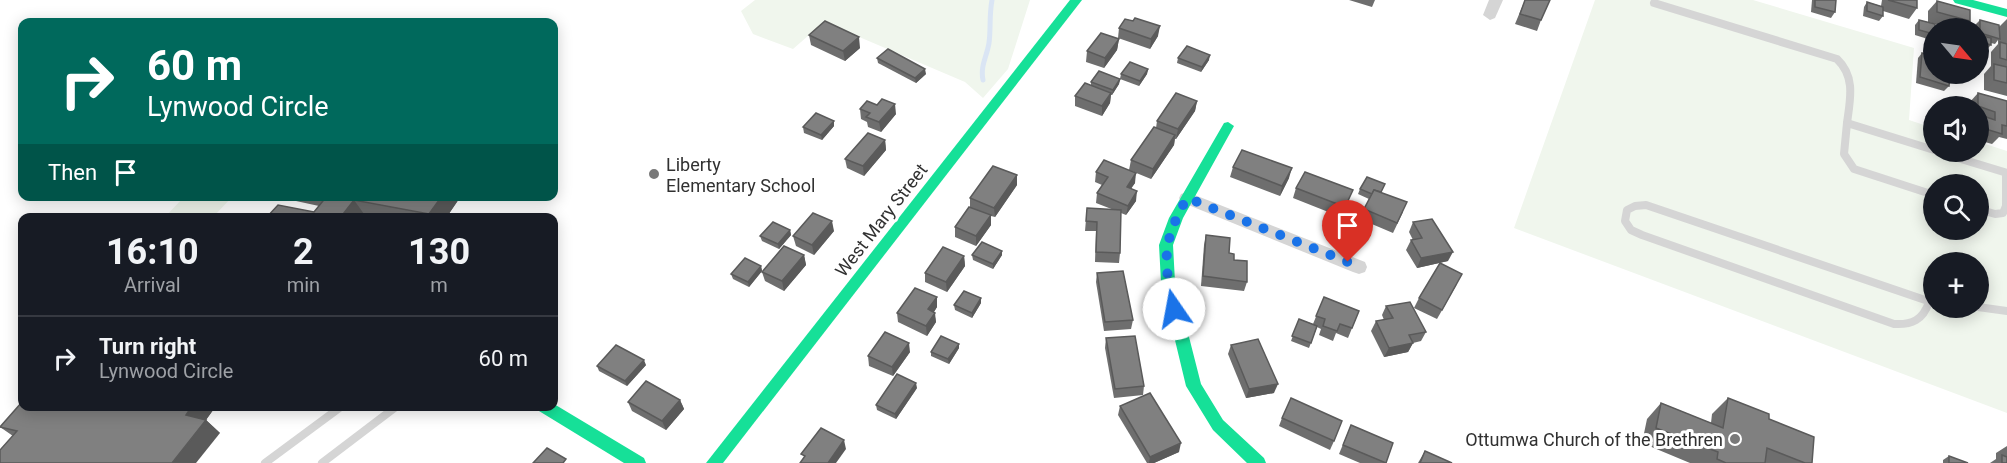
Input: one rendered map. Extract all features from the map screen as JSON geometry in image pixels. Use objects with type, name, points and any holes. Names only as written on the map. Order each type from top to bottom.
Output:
[{"type":"main road","name":"West Mary Street","points":[[714,463],[1076,0]]},
{"type":"main road","points":[[1959,0],[2007,13]]},
{"type":"main road","points":[[1228,126],[1176,218],[1166,245],[1168,282],[1194,386],[1218,425],[1258,463]]},
{"type":"main road","points":[[552,411],[638,463]]},
{"type":"street","points":[[1490,15],[1497,0]]},
{"type":"street","points":[[1187,198],[1359,267]]},
{"type":"lane","points":[[1654,3],[1837,59],[1847,66],[1850,75],[1844,158],[1854,169],[1923,191]]},
{"type":"lane","points":[[1848,123],[1923,147]]},
{"type":"lane","points":[[1971,162],[2006,173],[2006,206],[2003,213],[1989,212]]},
{"type":"lane","points":[[1635,206],[1646,206],[1931,302],[1920,321],[1908,326],[1894,324],[1642,235],[1631,230],[1625,221],[1627,210],[1635,206]]},
{"type":"lane","points":[[1989,309],[2007,311]]},
{"type":"lane","points":[[265,463],[335,411]]},
{"type":"lane","points":[[322,463],[390,411]]},
{"type":"shaded area","points":[[755,0],[1030,0],[1008,69],[983,98],[965,82],[824,22],[793,49],[753,34],[741,11]]},
{"type":"shaded area","points":[[1595,0],[1753,0],[1914,48],[1909,120],[1923,125],[1923,162],[1989,162],[1989,145],[2007,151],[2007,413],[1514,228]]},
{"type":"shaded area","points":[[180,201],[228,201],[217,213],[169,213]]},
{"type":"building","points":[[1525,0],[1550,0],[1541,20],[1520,14]]},
{"type":"building","points":[[1815,0],[1836,0],[1835,12],[1815,7]]},
{"type":"building","points":[[1888,0],[1917,0],[1917,8]]},
{"type":"building","points":[[1937,1],[1970,10],[1970,18],[1959,18],[1937,12]]},
{"type":"building","points":[[1867,2],[1883,7],[1883,16],[1867,11]]},
{"type":"building","points":[[1135,18],[1160,26],[1151,39],[1119,28],[1125,19],[1133,21]]},
{"type":"building","points":[[1919,20],[1923,21],[1923,31],[1919,30]]},
{"type":"building","points":[[825,21],[859,37],[843,51],[809,35]]},
{"type":"building","points":[[1989,22],[1999,25],[2000,39],[1989,36]]},
{"type":"building","points":[[1101,33],[1119,39],[1105,58],[1087,51]]},
{"type":"building","points":[[2000,42],[2007,44],[2007,60],[2000,58]]},
{"type":"building","points":[[1187,46],[1210,55],[1202,67],[1178,58]]},
{"type":"building","points":[[888,49],[925,69],[915,78],[877,58]]},
{"type":"building","points":[[1922,53],[1923,78],[1920,77]]},
{"type":"building","points":[[1130,62],[1148,69],[1140,81],[1121,74]]},
{"type":"building","points":[[1994,64],[2007,67],[2007,83],[1994,80]]},
{"type":"building","points":[[1099,71],[1120,79],[1113,90],[1091,82]]},
{"type":"building","points":[[1085,83],[1111,93],[1102,106],[1075,96]]},
{"type":"building","points":[[1176,93],[1197,101],[1178,129],[1157,121]]},
{"type":"building","points":[[1989,96],[2007,101],[2007,126],[2002,125],[2002,134],[1989,130],[1989,118],[1995,120],[1995,112],[1989,110]]},
{"type":"building","points":[[882,99],[895,104],[879,122],[866,117],[870,113],[860,109],[867,101],[877,105]]},
{"type":"building","points":[[816,113],[834,121],[821,135],[803,127]]},
{"type":"building","points":[[1154,127],[1175,135],[1153,169],[1131,160]]},
{"type":"building","points":[[868,133],[885,140],[863,166],[845,159]]},
{"type":"building","points":[[1242,150],[1292,168],[1282,186],[1233,167]]},
{"type":"building","points":[[1104,160],[1136,173],[1127,187],[1137,191],[1128,206],[1097,193],[1108,177],[1096,172]]},
{"type":"building","points":[[993,166],[1017,175],[994,208],[970,198]]},
{"type":"building","points":[[1305,172],[1353,190],[1345,207],[1296,188]]},
{"type":"building","points":[[1367,177],[1385,184],[1381,192],[1374,190],[1372,194],[1360,189]]},
{"type":"building","points":[[1374,190],[1407,202],[1397,223],[1364,209]]},
{"type":"building","points":[[323,201],[353,201],[344,213],[271,213],[278,205],[314,212]]},
{"type":"building","points":[[359,201],[438,201],[430,213]]},
{"type":"building","points":[[969,207],[991,215],[976,236],[955,227]]},
{"type":"building","points":[[1087,208],[1121,210],[1120,253],[1096,252],[1097,222],[1086,221]]},
{"type":"building","points":[[813,213],[832,221],[812,245],[793,236]]},
{"type":"building","points":[[1432,219],[1453,252],[1421,258],[1411,240],[1422,238],[1413,222]]},
{"type":"building","points":[[773,222],[790,230],[778,244],[760,236]]},
{"type":"building","points":[[1206,235],[1230,238],[1229,253],[1234,254],[1234,260],[1247,261],[1247,282],[1203,276]]},
{"type":"building","points":[[982,242],[1002,251],[993,264],[972,255]]},
{"type":"building","points":[[784,246],[804,255],[782,281],[762,272]]},
{"type":"building","points":[[943,247],[964,256],[946,282],[925,273]]},
{"type":"building","points":[[745,258],[761,266],[748,282],[731,274]]},
{"type":"building","points":[[1440,263],[1462,274],[1442,310],[1419,298]]},
{"type":"building","points":[[1123,271],[1133,320],[1105,322],[1097,273]]},
{"type":"building","points":[[915,288],[937,297],[928,309],[935,313],[926,326],[897,313]]},
{"type":"building","points":[[964,291],[981,298],[972,313],[954,305]]},
{"type":"building","points":[[1324,297],[1359,311],[1352,328],[1340,324],[1337,331],[1323,326],[1325,319],[1316,316]]},
{"type":"building","points":[[1410,302],[1426,332],[1409,335],[1413,343],[1389,348],[1376,321],[1393,318],[1386,306]]},
{"type":"building","points":[[1299,319],[1317,326],[1311,343],[1292,336]]},
{"type":"building","points":[[885,332],[909,343],[892,367],[868,356]]},
{"type":"building","points":[[941,336],[959,344],[948,359],[931,352]]},
{"type":"building","points":[[1135,336],[1144,386],[1115,389],[1106,338]]},
{"type":"building","points":[[1258,339],[1278,384],[1249,389],[1231,345]]},
{"type":"building","points":[[616,345],[644,360],[625,381],[597,366]]},
{"type":"building","points":[[897,374],[916,383],[895,414],[876,405]]},
{"type":"building","points":[[646,381],[680,400],[662,421],[628,402]]},
{"type":"building","points":[[1150,393],[1181,443],[1150,457],[1120,406]]},
{"type":"building","points":[[1291,398],[1342,421],[1334,441],[1282,418]]},
{"type":"building","points":[[1728,398],[1769,414],[1769,419],[1814,437],[1812,463],[1805,463],[1767,448],[1765,463],[1726,463],[1717,459],[1718,452],[1656,428],[1661,403],[1723,428]]},
{"type":"building","points":[[18,407],[18,411],[189,411],[186,415],[206,420],[172,463],[0,463],[0,450],[17,431],[0,427]]},
{"type":"building","points":[[1351,425],[1393,443],[1386,463],[1343,445]]},
{"type":"building","points":[[821,428],[844,440],[828,463],[800,463],[805,456],[801,454]]},
{"type":"building","points":[[547,448],[566,459],[563,463],[533,463]]},
{"type":"building","points":[[1425,451],[1452,463],[1420,463]]},
{"type":"building","points":[[2002,455],[2007,457],[2007,463],[2002,463]]},
{"type":"building","points":[[1949,456],[1968,463],[1949,463]]},
{"type":"waterway","points":[[983,80],[983,66],[989,43],[992,0]]},
{"type":"traffic: fast","points":[[714,463],[1076,0]]},
{"type":"traffic: fast","points":[[1959,0],[2007,13]]},
{"type":"traffic: fast","points":[[1228,126],[1176,218],[1166,245],[1168,282],[1194,386],[1218,425],[1258,463]]},
{"type":"traffic: fast","points":[[552,411],[638,463]]},
{"type":"place","name":"Liberty Elementary School","points":[[654,174]]},
{"type":"place","name":"Ottumwa Church of the Brethren","points":[[1735,439]]},
{"type":"route","points":[[1174,309],[1168,282],[1166,245],[1176,218],[1187,198],[1348,262]]}]
